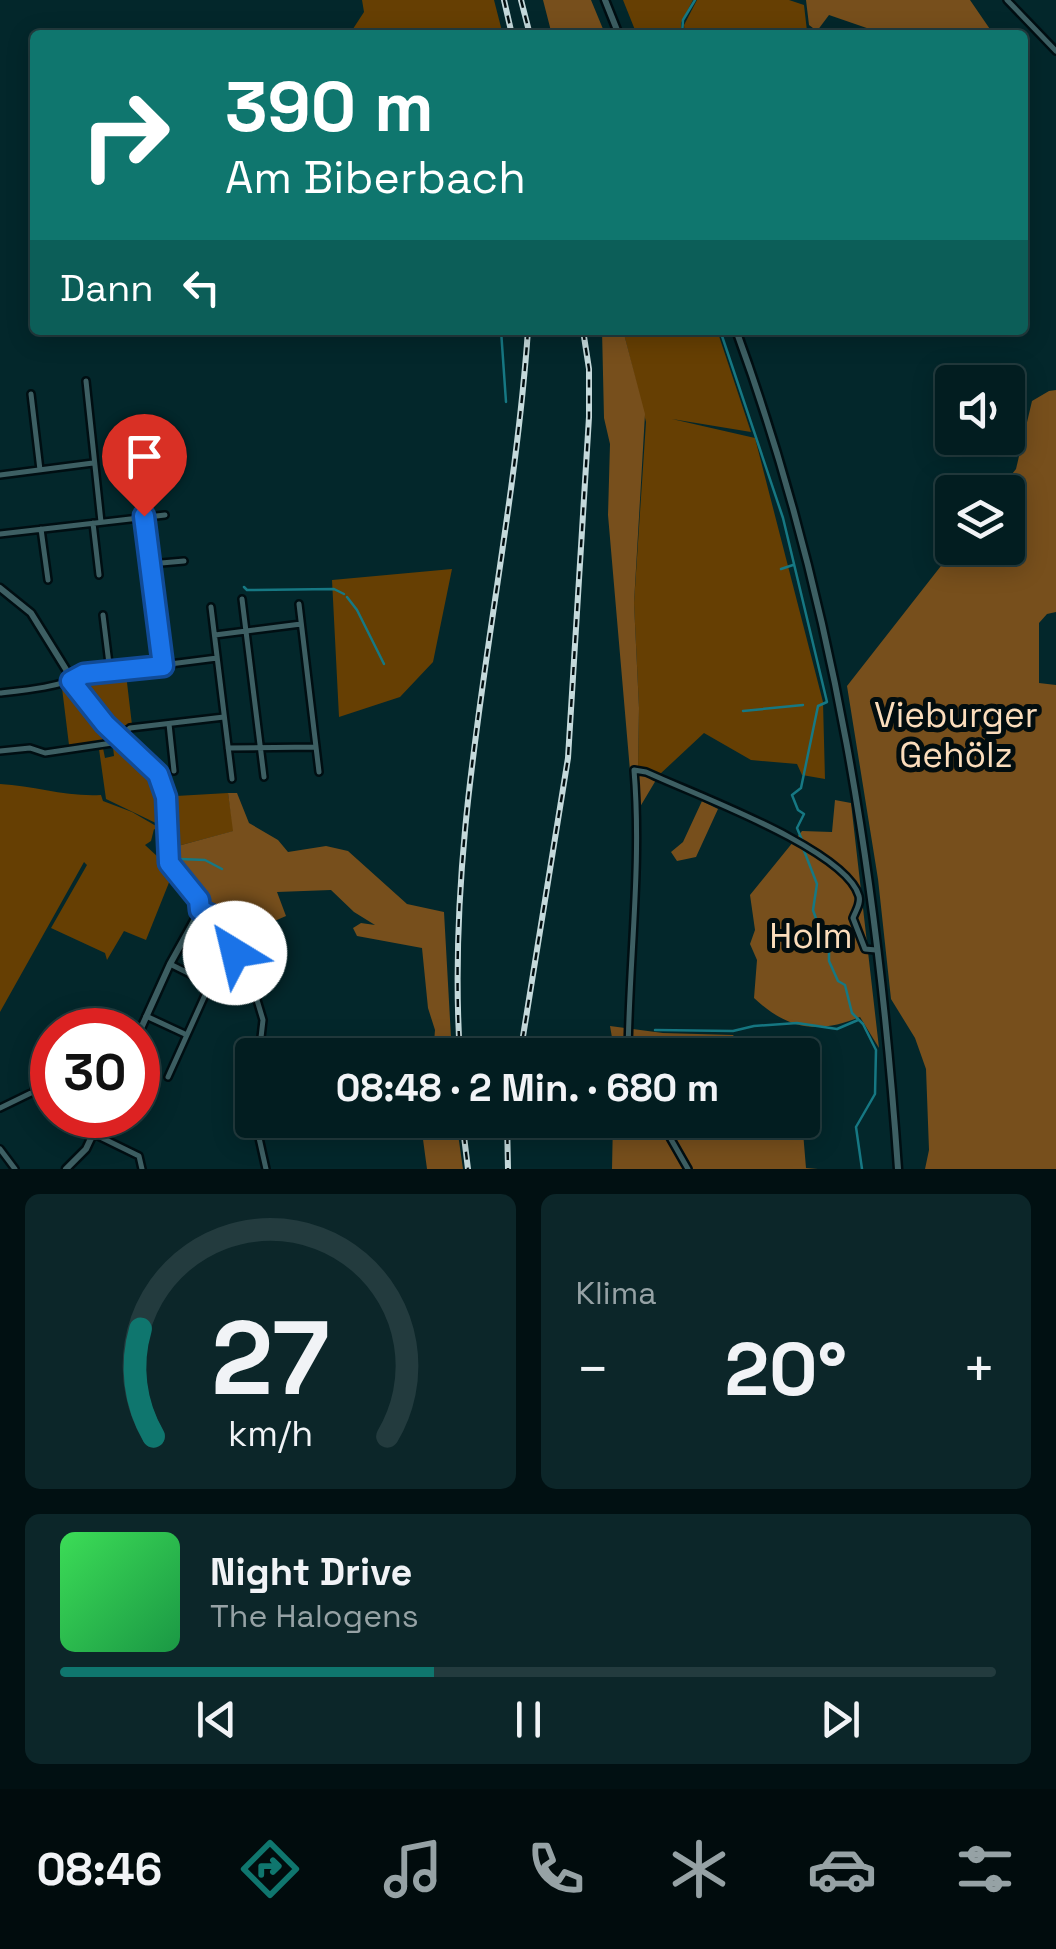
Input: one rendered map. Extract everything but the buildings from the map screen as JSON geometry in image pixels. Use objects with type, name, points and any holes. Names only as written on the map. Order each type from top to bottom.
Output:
[{"type":"main road","points":[[605,0],[618,30]]},
{"type":"main road","points":[[738,335],[792,502],[818,603],[860,809],[879,950],[898,1169]]},
{"type":"main road","points":[[0,588],[31,614],[71,681],[158,774],[164,788],[169,863],[199,900],[200,910],[150,1008]]},
{"type":"main road","points":[[66,1169],[81,1156],[92,1138]]},
{"type":"street","points":[[1007,0],[1056,51]]},
{"type":"street","points":[[86,381],[101,522]]},
{"type":"street","points":[[31,394],[40,470]]},
{"type":"street","points":[[0,475],[93,463]]},
{"type":"street","points":[[0,534],[164,515]]},
{"type":"street","points":[[144,516],[163,666]]},
{"type":"street","points":[[93,523],[99,575]]},
{"type":"street","points":[[41,528],[48,580]]},
{"type":"street","points":[[150,564],[184,560]]},
{"type":"street","points":[[242,599],[264,778]]},
{"type":"street","points":[[299,604],[319,772]]},
{"type":"street","points":[[211,607],[232,778]]},
{"type":"street","points":[[103,615],[110,672]]},
{"type":"street","points":[[214,635],[301,624]]},
{"type":"street","points":[[0,693],[71,681],[84,674],[217,658]]},
{"type":"street","points":[[0,751],[30,748],[45,752],[112,743],[130,728],[224,717]]},
{"type":"street","points":[[169,724],[174,771]]},
{"type":"street","points":[[228,748],[316,748]]},
{"type":"street","points":[[628,1038],[639,834],[634,770],[801,842],[827,859],[856,890],[859,904],[853,918],[860,943],[864,948],[879,950]]},
{"type":"street","points":[[200,910],[213,916],[230,940],[258,1000],[260,1038]]},
{"type":"street","points":[[168,1077],[210,984],[170,964]]},
{"type":"street","points":[[160,1022],[187,1035]]},
{"type":"street","points":[[0,1108],[30,1093]]},
{"type":"street","points":[[102,1138],[139,1156],[142,1169]]},
{"type":"street","points":[[259,1138],[266,1169]]},
{"type":"street","points":[[670,1138],[688,1169]]},
{"type":"street","points":[[0,1148],[15,1169]]},
{"type":"shaded area","points":[[362,0],[494,0],[502,30],[352,30],[364,12]]},
{"type":"shaded area","points":[[623,0],[693,0],[681,30],[635,30]]},
{"type":"shaded area","points":[[697,0],[789,0],[804,5],[807,30],[684,30]]},
{"type":"shaded area","points":[[624,335],[719,335],[751,432],[672,419],[755,438],[823,702],[825,779],[802,775],[797,764],[751,760],[704,733],[659,775],[638,767],[634,603],[646,422]]},
{"type":"shaded area","points":[[452,569],[433,662],[400,697],[339,717],[332,580]]},
{"type":"shaded area","points":[[126,674],[132,725],[123,726],[96,697],[85,677]]},
{"type":"shaded area","points":[[69,687],[109,733],[106,740],[69,745],[62,688]]},
{"type":"shaded area","points":[[122,746],[142,761],[156,780],[163,802],[164,827],[106,799],[99,749],[103,748],[105,758],[114,756],[113,747]]},
{"type":"shaded area","points":[[0,784],[101,795],[103,801],[163,830],[163,834],[154,829],[151,841],[145,845],[158,857],[164,856],[172,875],[146,940],[124,931],[107,960],[105,953],[51,928],[87,865],[84,862],[0,1012]]},
{"type":"shaded area","points":[[228,793],[234,831],[174,847],[176,796]]},
{"type":"green space","points":[[543,0],[591,0],[603,29],[599,30],[551,30]]},
{"type":"green space","points":[[806,0],[970,0],[991,30],[872,30],[829,15],[818,30],[809,25]]},
{"type":"green space","points":[[602,335],[624,335],[645,414],[634,603],[638,767],[659,775],[634,817],[608,515],[610,444],[604,418]]},
{"type":"green space","name":"Vieburger Gehölz","points":[[1056,390],[1056,612],[1047,614],[1039,623],[1039,683],[1056,685],[1056,1169],[925,1169],[929,1150],[926,1069],[915,1038],[891,999],[878,879],[847,686],[942,565],[1025,565],[1025,475],[1011,475],[1019,455],[1025,455],[1025,431],[1032,401]]},
{"type":"green space","points":[[228,793],[237,793],[249,823],[278,840],[288,852],[326,846],[348,851],[407,904],[444,912],[451,1038],[434,1038],[422,948],[357,936],[353,928],[361,923],[375,925],[331,890],[277,892],[286,916],[233,939],[176,858],[174,847],[233,831]]},
{"type":"green space","name":"Holm","points":[[835,800],[851,803],[879,1048],[860,1017],[830,1026],[804,1026],[779,1017],[754,998],[757,960],[750,944],[755,930],[750,895],[802,831],[832,832]]},
{"type":"green space","points":[[702,801],[718,809],[696,857],[677,861],[671,852],[683,842]]},
{"type":"green space","points":[[610,1026],[735,1038],[612,1038]]},
{"type":"green space","points":[[423,1138],[459,1138],[463,1169],[427,1169]]},
{"type":"green space","points":[[613,1138],[804,1138],[806,1168],[818,1169],[612,1169]]},
{"type":"waterway","points":[[682,30],[683,20],[695,0]]},
{"type":"waterway","points":[[501,335],[506,402]]},
{"type":"waterway","points":[[722,335],[783,518],[827,702],[818,706],[801,788],[792,795],[804,814],[797,828],[802,840]]},
{"type":"waterway","points":[[781,569],[793,565]]},
{"type":"waterway","points":[[244,587],[334,589],[344,594]]},
{"type":"waterway","points":[[347,597],[384,664]]},
{"type":"waterway","points":[[743,711],[803,705]]},
{"type":"waterway","points":[[803,848],[817,884],[813,910],[829,943],[829,961],[838,981],[845,985],[852,1013],[863,1024],[876,1050],[875,1094],[856,1127],[862,1169]]},
{"type":"waterway","points":[[180,859],[205,860],[222,869]]},
{"type":"waterway","points":[[655,1030],[733,1031],[797,1023],[837,1029],[858,1020]]},
{"type":"railway","points":[[504,0],[511,30]]},
{"type":"railway","points":[[521,0],[529,30]]},
{"type":"railway","points":[[460,1038],[461,873],[520,421],[528,335]]},
{"type":"railway","points":[[523,1038],[568,758],[589,417],[589,369],[584,335]]},
{"type":"railway","points":[[464,1138],[468,1169]]},
{"type":"railway","points":[[507,1138],[508,1169]]},
{"type":"route","points":[[144,516],[163,666],[84,674],[71,681],[105,724],[158,774],[166,797],[169,863],[199,900],[200,910],[213,916],[235,953]]}]
